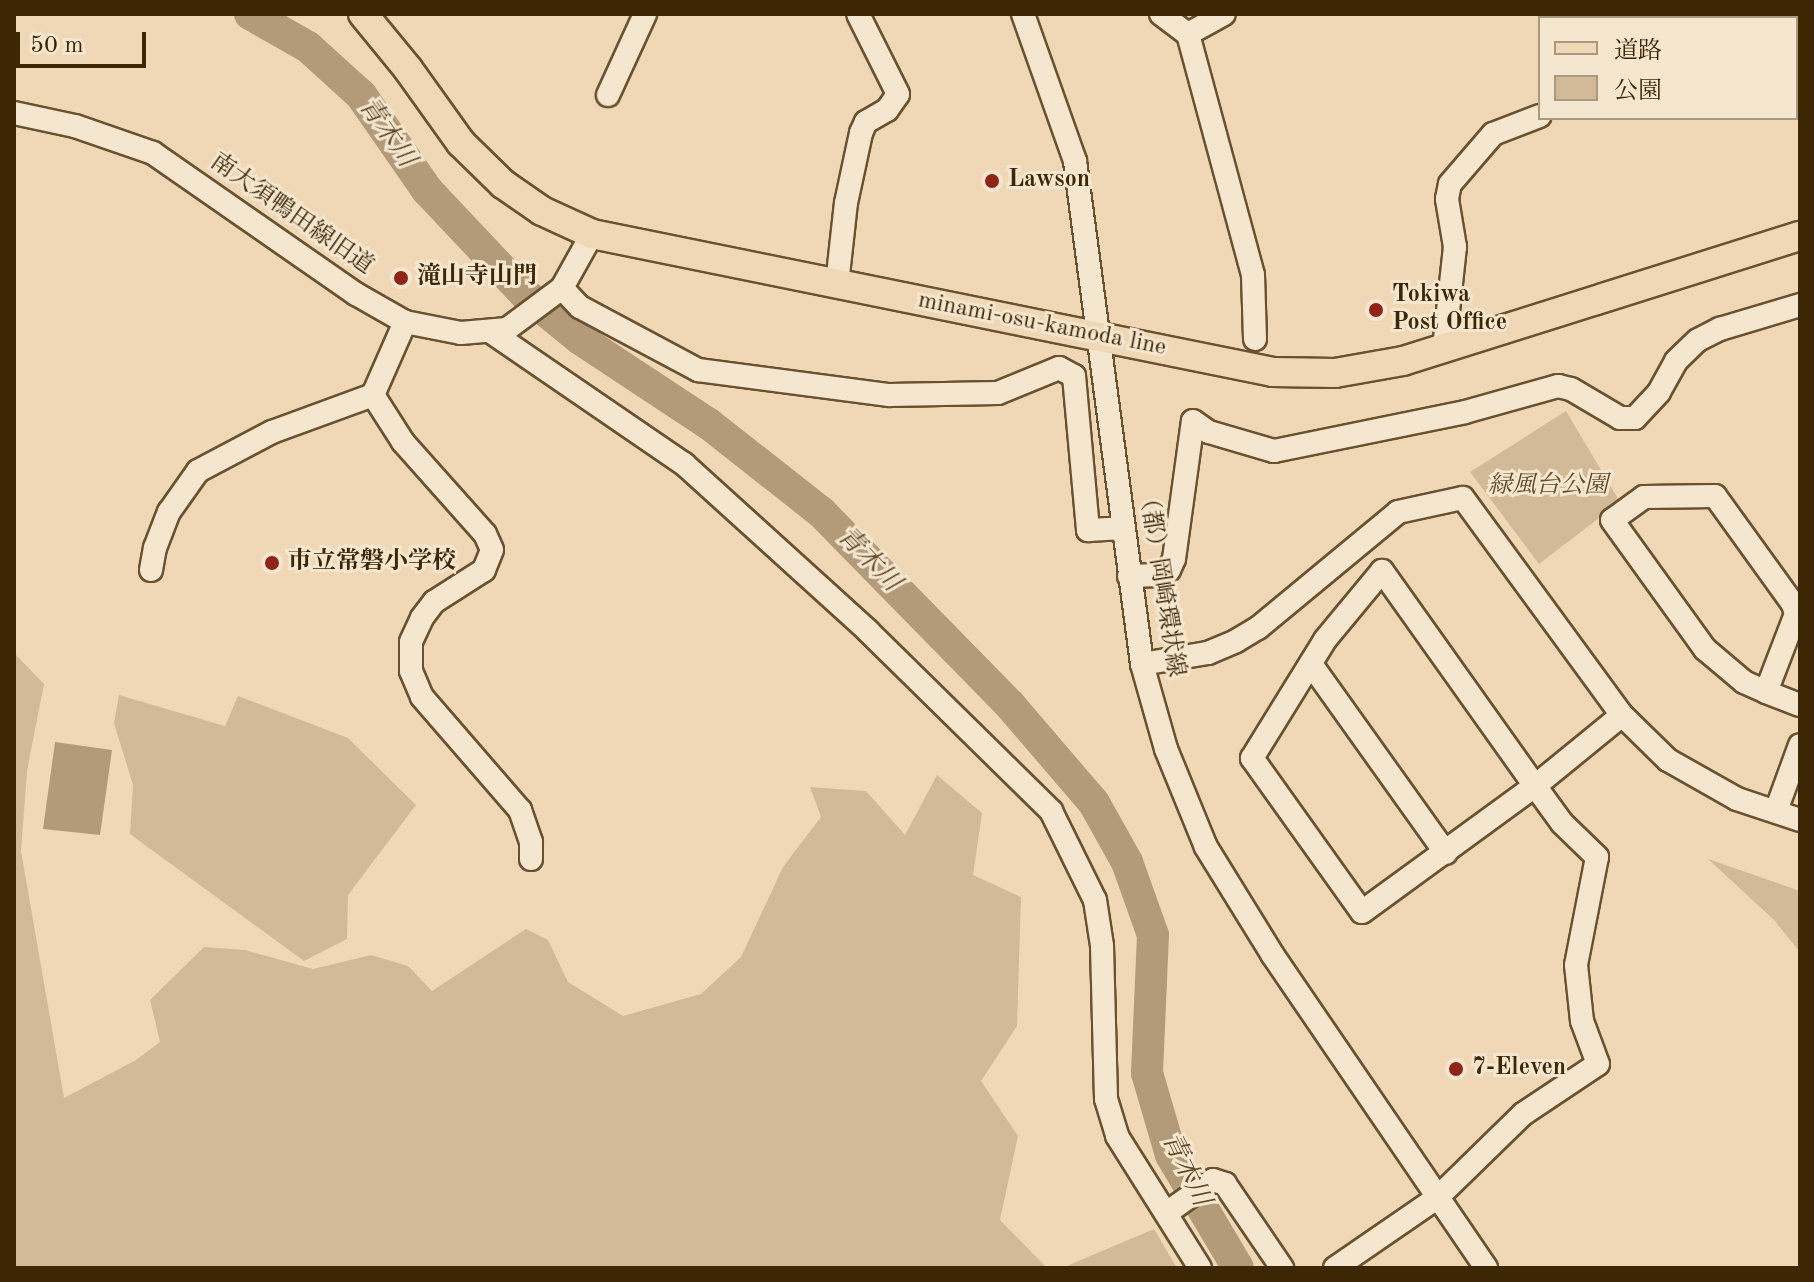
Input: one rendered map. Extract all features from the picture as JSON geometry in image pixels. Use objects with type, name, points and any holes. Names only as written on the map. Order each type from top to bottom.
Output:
[{"type":"main road","name":"minami-osu-kamoda line","points":[[363,14],[408,69],[461,143],[503,184],[542,211],[592,234],[1273,372],[1335,373],[1403,361],[1800,236]]},
{"type":"street","points":[[608,95],[645,14]]},
{"type":"street","points":[[837,284],[846,203],[861,133],[866,122],[887,110],[898,94],[858,14]]},
{"type":"street","name":"（都）岡崎環状線","points":[[1023,14],[1075,161],[1142,664],[1166,749],[1206,847],[1272,954],[1486,1268]]},
{"type":"street","points":[[1161,14],[1188,34],[1253,275],[1255,339]]},
{"type":"street","points":[[1188,34],[1224,14]]},
{"type":"street","name":"南大須鴨田線旧道","points":[[14,113],[75,126],[153,153],[356,294],[405,322],[461,333],[499,331]]},
{"type":"street","points":[[1444,348],[1455,247],[1447,199],[1450,184],[1493,134],[1538,117]]},
{"type":"street","points":[[592,234],[557,291],[499,331],[684,464],[868,631],[1051,811],[1095,900],[1102,946],[1106,1099],[1117,1136],[1172,1210],[1200,1268]]},
{"type":"street","points":[[557,291],[580,307],[698,370],[889,395],[998,393],[1059,368],[1074,376],[1088,530],[1124,528]]},
{"type":"street","points":[[1129,576],[1160,575],[1169,570],[1174,559],[1193,421],[1209,432],[1274,451],[1465,412],[1558,386],[1571,389],[1620,418],[1635,418],[1659,392],[1676,361],[1698,340],[1720,329],[1795,315]]},
{"type":"street","points":[[151,570],[155,548],[169,512],[198,471],[272,432],[373,395],[405,322]]},
{"type":"street","points":[[373,395],[403,442],[485,534],[492,550],[484,570],[434,602],[422,618],[411,642],[411,671],[422,697],[520,810],[531,842],[531,859]]},
{"type":"street","points":[[1766,692],[1796,614],[1796,601],[1715,496],[1644,497],[1612,520],[1705,649],[1744,682],[1766,692],[1800,705]]},
{"type":"street","points":[[1142,664],[1208,653],[1236,641],[1258,628],[1398,512],[1463,498],[1622,715],[1668,760],[1737,799],[1800,820]]},
{"type":"street","points":[[1335,1268],[1437,1198],[1523,1114],[1598,1064],[1582,1021],[1576,965],[1597,857],[1562,823],[1535,786],[1382,571],[1325,640],[1252,758],[1362,912],[1535,786],[1622,715]]},
{"type":"street","points":[[1311,664],[1446,853]]},
{"type":"street","points":[[1776,811],[1800,745]]},
{"type":"street","points":[[1172,1210],[1213,1180],[1225,1184],[1282,1268]]},
{"type":"green space","name":"緑風台公園","points":[[1566,411],[1620,502],[1539,564],[1470,472]]},
{"type":"green space","points":[[14,653],[44,684],[27,771],[21,851],[64,1098],[136,1060],[160,1042],[150,1000],[204,947],[245,950],[313,969],[371,955],[408,966],[432,991],[526,929],[548,940],[568,982],[623,1016],[701,994],[741,957],[783,867],[821,817],[810,787],[866,791],[905,835],[937,775],[982,813],[973,875],[1021,897],[1017,1026],[981,1081],[1018,1136],[1000,1220],[1047,1268],[14,1268]]},
{"type":"green space","points":[[119,695],[225,726],[238,696],[348,738],[416,805],[348,895],[347,939],[304,961],[130,834],[133,785],[114,723]]},
{"type":"green space","points":[[1708,859],[1800,891],[1800,952],[1774,920]]},
{"type":"green space","points":[[1154,1229],[1177,1268],[1062,1268]]},
{"type":"shaded area","points":[[55,742],[112,750],[100,835],[43,829]]},
{"type":"waterway","name":"青木川","points":[[250,14],[308,47],[361,95],[427,190],[525,294],[580,339],[709,424],[821,512],[1010,705],[1094,803],[1127,862],[1153,935],[1147,1073],[1171,1155],[1238,1268]]},
{"type":"place","name":"Lawson","points":[[992,181]]},
{"type":"place","name":"滝山寺山門","points":[[401,278]]},
{"type":"place","name":"Tokiwa Post Office","points":[[1376,310]]},
{"type":"place","name":"市立常磐小学校","points":[[272,563]]},
{"type":"place","name":"7-Eleven","points":[[1456,1069]]}]
